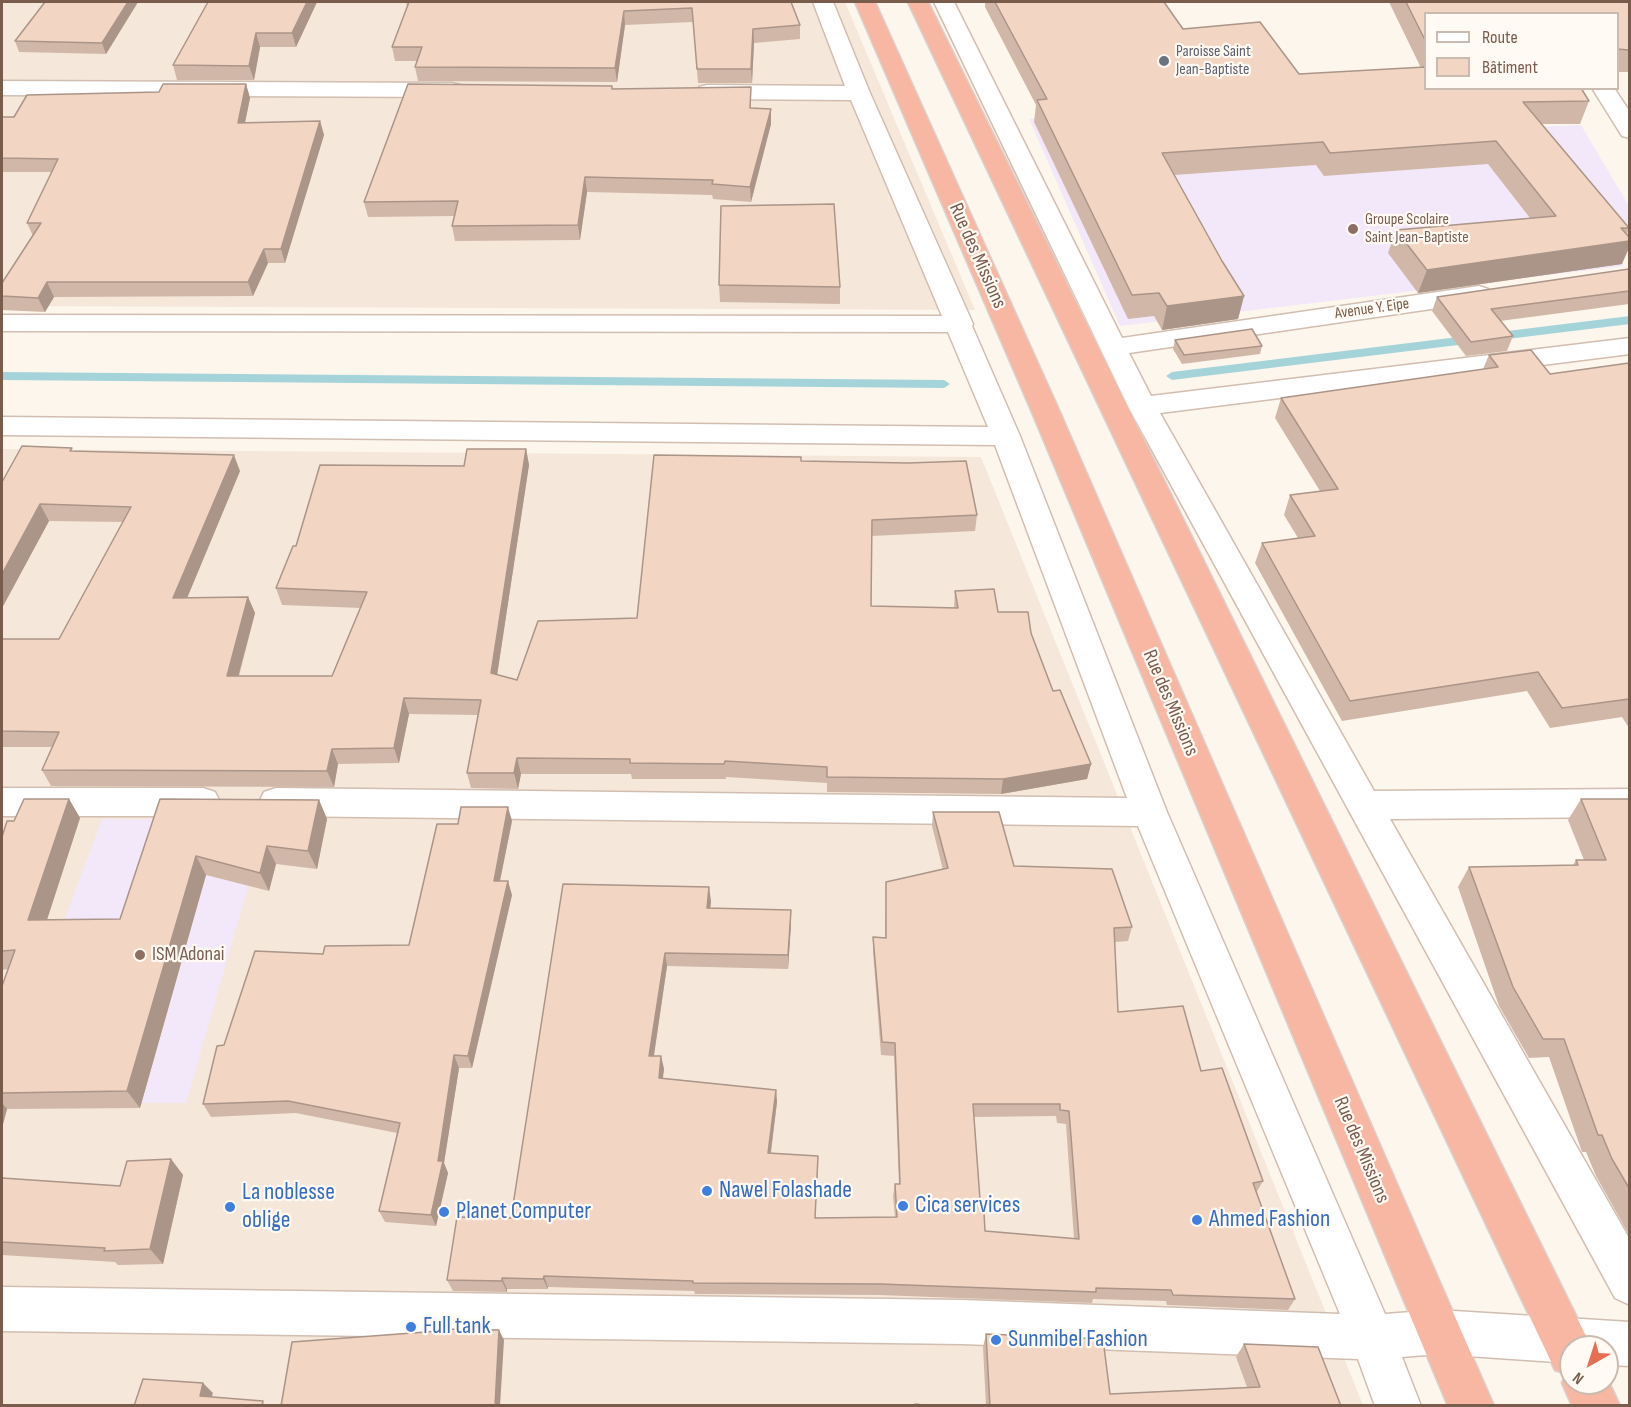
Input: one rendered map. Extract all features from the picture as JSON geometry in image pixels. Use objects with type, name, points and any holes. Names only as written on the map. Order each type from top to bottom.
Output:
[{"type":"highway","name":"Rue des Missions","points":[[865,2],[1046,410],[1471,1406]]},
{"type":"highway","points":[[918,2],[1562,1335]]},
{"type":"street","points":[[823,2],[859,93],[960,324],[1006,436],[1150,812],[1372,1337],[1398,1406]]},
{"type":"street","points":[[944,2],[1142,406],[1366,805],[1629,1283]]},
{"type":"street","points":[[2,88],[478,90]]},
{"type":"street","points":[[1604,90],[1629,131]]},
{"type":"street","points":[[692,92],[859,93]]},
{"type":"street","name":"Avenue Y. Eipe","points":[[1115,347],[1501,291]]},
{"type":"street","points":[[2,323],[960,324]]},
{"type":"street","points":[[1142,406],[1629,346]]},
{"type":"street","points":[[2,426],[1006,436]]},
{"type":"street","points":[[2,802],[238,802],[1150,812]]},
{"type":"street","points":[[1366,805],[1629,803]]},
{"type":"street","points":[[2,1309],[962,1322],[1372,1337],[1438,1332],[1559,1346]]},
{"type":"shaded area","points":[[2,2],[845,2],[975,310],[2,306]]},
{"type":"shaded area","name":"Groupe Scolaire Saint Jean-Baptiste","points":[[1138,109],[1375,134],[1581,125],[1629,206],[1629,252],[1614,253],[1624,266],[1120,326],[1029,119]]},
{"type":"shaded area","points":[[2,449],[981,457],[1363,1405],[2,1405]]},
{"type":"shaded area","name":"ISM Adonai","points":[[102,819],[267,821],[186,1103],[2,1102],[2,1089]]},
{"type":"building","points":[[45,2],[128,2],[102,43],[15,41]]},
{"type":"building","points":[[208,2],[307,2],[292,33],[256,33],[249,66],[173,65]]},
{"type":"building","points":[[409,2],[791,2],[800,25],[753,29],[751,69],[697,69],[692,8],[624,11],[615,68],[415,67],[422,47],[392,47]]},
{"type":"building","points":[[995,2],[1164,2],[1183,29],[1260,22],[1299,74],[1424,67],[1424,90],[1582,90],[1589,101],[1523,102],[1629,228],[1621,228],[1629,237],[1629,241],[1427,270],[1396,230],[1556,216],[1496,141],[1330,153],[1323,142],[1162,153],[1244,296],[1167,306],[1159,293],[1132,295],[1037,100],[1047,99]]},
{"type":"building","points":[[1406,2],[1629,2],[1629,50],[1619,49],[1619,12],[1424,12],[1424,38]]},
{"type":"building","points":[[163,84],[246,84],[238,123],[320,121],[281,249],[264,249],[248,282],[47,282],[38,298],[2,296],[2,283],[41,223],[27,223],[58,159],[2,158],[2,117],[14,117],[27,95],[159,92]]},
{"type":"building","points":[[408,84],[612,86],[612,89],[751,87],[750,108],[771,109],[750,187],[712,184],[713,180],[585,177],[578,225],[452,226],[458,201],[364,202]]},
{"type":"building","points":[[834,204],[840,287],[719,285],[721,206]]},
{"type":"building","points":[[1629,269],[1629,291],[1491,309],[1513,336],[1471,342],[1437,297]]},
{"type":"building","points":[[1252,329],[1262,346],[1184,355],[1175,340]]},
{"type":"building","points":[[1531,350],[1550,374],[1629,363],[1629,699],[1562,708],[1538,672],[1350,701],[1262,543],[1315,536],[1290,495],[1338,489],[1281,398],[1498,367],[1489,355]]},
{"type":"building","points":[[22,446],[72,448],[70,451],[234,455],[173,598],[248,597],[227,676],[332,676],[367,592],[276,588],[293,546],[296,546],[320,465],[464,466],[467,449],[526,449],[491,673],[517,680],[538,621],[637,618],[654,455],[801,457],[801,461],[908,463],[966,461],[977,515],[872,520],[871,606],[958,608],[955,591],[994,589],[998,612],[1028,612],[1031,633],[1053,691],[1060,690],[1091,764],[1003,779],[827,777],[827,767],[725,761],[724,764],[630,763],[630,759],[517,758],[514,773],[467,773],[481,700],[404,698],[394,748],[332,749],[327,771],[42,770],[59,732],[2,731],[2,639],[59,639],[131,507],[40,504],[2,574],[2,482]]},
{"type":"building","points":[[24,799],[69,799],[28,920],[120,919],[160,799],[319,800],[308,851],[267,846],[260,873],[196,856],[127,1091],[2,1093],[2,986],[15,950],[2,951],[2,837],[7,821],[14,821]]},
{"type":"building","points":[[1581,799],[1629,799],[1629,1188],[1612,1159],[1602,1135],[1598,1135],[1564,1039],[1543,1039],[1513,987],[1469,867],[1578,865],[1576,860],[1606,860]]},
{"type":"building","points":[[461,807],[508,807],[494,881],[508,881],[468,1056],[454,1055],[438,1161],[443,1161],[431,1215],[379,1211],[400,1123],[288,1101],[203,1104],[217,1046],[224,1045],[255,951],[323,954],[325,946],[409,945],[437,824],[458,824]]},
{"type":"building","points":[[933,812],[999,812],[1014,866],[1112,869],[1132,927],[1114,928],[1118,1012],[1183,1006],[1201,1071],[1222,1068],[1263,1181],[1253,1183],[1295,1299],[1173,1295],[1171,1290],[1096,1288],[1096,1292],[880,1284],[693,1283],[693,1281],[544,1276],[543,1279],[502,1278],[502,1281],[447,1280],[457,1217],[511,1218],[563,884],[709,887],[707,908],[791,910],[788,955],[665,953],[649,1056],[661,1056],[659,1078],[776,1090],[768,1153],[818,1156],[815,1218],[897,1217],[895,1184],[900,1184],[895,1043],[882,1042],[873,937],[886,938],[886,882],[948,868]],"holes":[[[973,1104],[1060,1104],[1060,1110],[1069,1111],[1079,1239],[985,1231],[984,1213],[981,1213]]]},
{"type":"building","points":[[171,1159],[150,1249],[104,1251],[105,1248],[2,1242],[2,1178],[120,1186],[127,1161]]},
{"type":"building","points":[[439,1329],[499,1330],[495,1406],[281,1406],[292,1342],[439,1331]]},
{"type":"building","points":[[986,1334],[1103,1339],[1110,1394],[1260,1387],[1244,1344],[1318,1347],[1341,1406],[990,1406]]},
{"type":"building","points":[[143,1379],[203,1383],[200,1396],[263,1401],[262,1406],[134,1406]]},
{"type":"waterway","points":[[1172,376],[1630,320]]},
{"type":"waterway","points":[[2,376],[944,384]]},
{"type":"place","name":"Paroisse Saint Jean-Baptiste","points":[[1164,61]]},
{"type":"place","name":"Groupe Scolaire Saint Jean-Baptiste","points":[[1353,229]]},
{"type":"place","name":"ISM Adonai","points":[[140,955]]},
{"type":"place","name":"Nawel Folashade","points":[[707,1191]]},
{"type":"place","name":"Cica services","points":[[903,1206]]},
{"type":"place","name":"La noblesse oblige","points":[[230,1207]]},
{"type":"place","name":"Planet Computer","points":[[444,1212]]},
{"type":"place","name":"Ahmed Fashion","points":[[1197,1220]]},
{"type":"place","name":"Full tank","points":[[411,1327]]},
{"type":"place","name":"Sunmibel Fashion","points":[[996,1340]]}]
